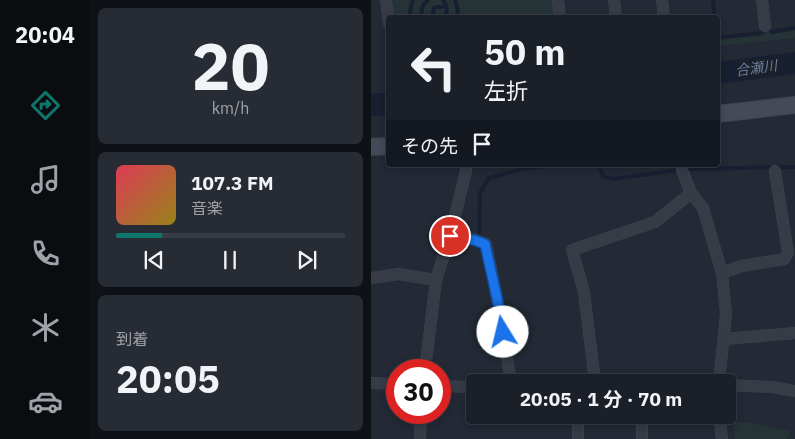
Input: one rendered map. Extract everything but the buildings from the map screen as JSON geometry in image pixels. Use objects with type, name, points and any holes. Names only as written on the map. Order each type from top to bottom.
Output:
[{"type":"main road","points":[[720,114],[795,105]]},
{"type":"main road","points":[[371,147],[386,146]]},
{"type":"street","points":[[386,0],[388,15]]},
{"type":"street","points":[[558,0],[560,15]]},
{"type":"street","points":[[614,0],[616,15]]},
{"type":"street","points":[[662,0],[664,15]]},
{"type":"street","points":[[762,0],[765,26]]},
{"type":"street","points":[[426,359],[436,280],[450,236],[466,167]]},
{"type":"street","points":[[682,167],[691,193],[703,208],[722,273],[726,314],[720,374]]},
{"type":"street","points":[[722,273],[742,266],[784,259],[789,253],[775,172]]},
{"type":"street","points":[[594,374],[584,292],[572,250],[655,222],[691,193]]},
{"type":"street","points":[[450,236],[485,244],[497,298],[510,374]]},
{"type":"street","points":[[371,278],[399,274],[436,280]]},
{"type":"street","points":[[724,339],[795,333]]},
{"type":"street","points":[[371,383],[386,384]]},
{"type":"street","points":[[451,386],[466,387]]},
{"type":"street","points":[[736,386],[795,391]]},
{"type":"street","points":[[420,439],[421,424]]},
{"type":"street","points":[[578,424],[578,439]]},
{"type":"street","points":[[641,424],[642,439]]},
{"type":"street","points":[[720,424],[722,439]]},
{"type":"shaded area","points":[[387,0],[554,0],[556,15],[389,15]]},
{"type":"shaded area","points":[[795,30],[795,38],[720,46],[720,39]]},
{"type":"shaded area","points":[[736,422],[751,423],[790,431],[787,439],[735,439],[734,424]]},
{"type":"water","name":"合瀬川","points":[[795,52],[795,74],[720,84],[720,62]]},
{"type":"water","points":[[371,93],[386,93],[386,116],[371,116]]},
{"type":"waterway","points":[[410,15],[413,0]]},
{"type":"waterway","points":[[422,15],[422,8],[428,0]]},
{"type":"waterway","points":[[443,0],[446,9],[445,15]]},
{"type":"waterway","points":[[455,0],[458,10],[457,15]]},
{"type":"waterway","points":[[713,0],[715,15]]},
{"type":"waterway","points":[[434,15],[434,8],[442,7]]},
{"type":"waterway","points":[[772,32],[795,28]]},
{"type":"waterway","points":[[720,38],[762,33]]},
{"type":"waterway","points":[[479,234],[480,193],[489,178],[522,169],[538,167]]},
{"type":"waterway","points":[[599,167],[603,176],[613,179],[678,170]]},
{"type":"waterway","points":[[687,169],[795,167]]},
{"type":"route","points":[[450,236],[485,244],[503,332]]}]
